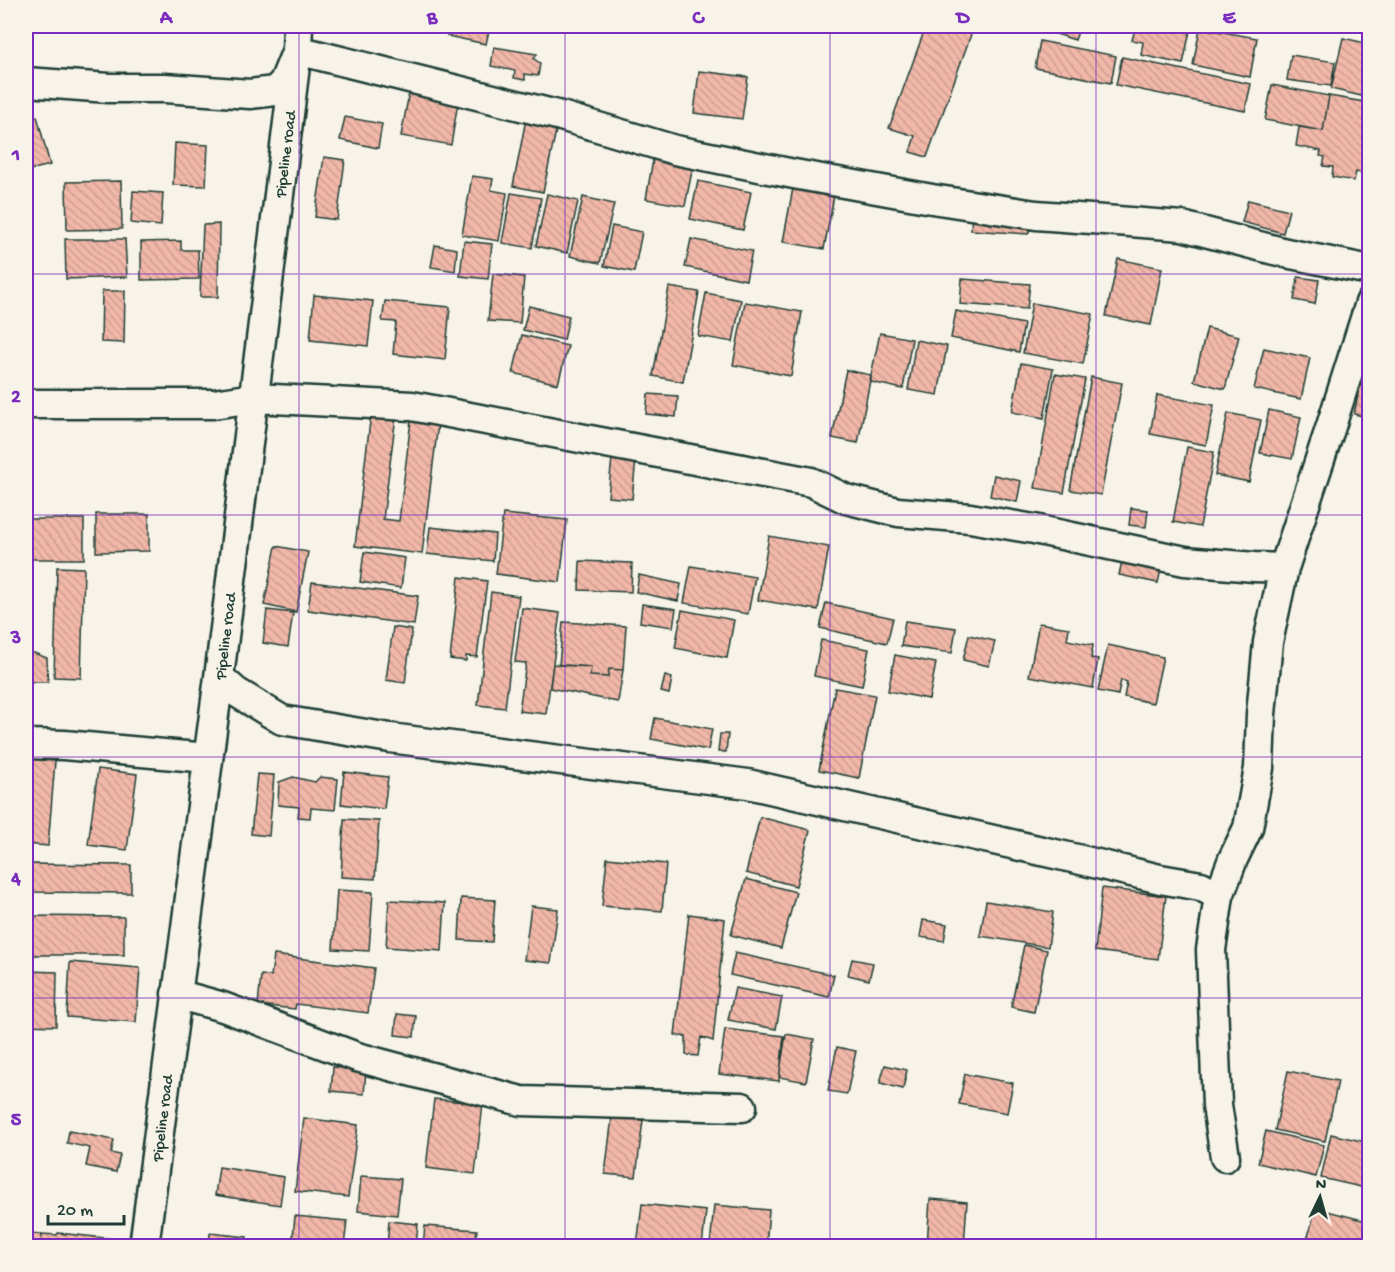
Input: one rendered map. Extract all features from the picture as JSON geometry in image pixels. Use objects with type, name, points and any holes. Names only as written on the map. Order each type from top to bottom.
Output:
[{"type":"street","points":[[26,82],[250,94],[276,91],[284,82],[297,38],[675,150],[932,200],[1036,215],[1182,226],[1286,253],[1370,270]]},
{"type":"street","name":"Pipeline road","points":[[144,1246],[219,677],[297,38]]},
{"type":"street","points":[[1224,1157],[1217,1105],[1211,950],[1219,896],[1248,828],[1258,768],[1268,642],[1284,568],[1370,303]]},
{"type":"street","points":[[26,404],[213,404],[254,398],[412,406],[811,482],[846,499],[898,512],[970,518],[1185,561],[1284,568]]},
{"type":"street","points":[[219,677],[236,692],[282,720],[390,738],[748,784],[1160,879],[1201,885],[1219,896]]},
{"type":"street","points":[[26,744],[64,745],[208,758]]},
{"type":"street","points":[[176,994],[223,1007],[357,1057],[521,1101],[742,1107]]},
{"type":"building","points":[[449,26],[490,26],[486,44],[447,36]]},
{"type":"building","points":[[926,26],[974,26],[927,157],[910,152],[915,136],[889,128]]},
{"type":"building","points":[[1045,26],[1080,26],[1075,40],[1044,30]]},
{"type":"building","points":[[1136,26],[1191,26],[1183,64],[1141,55],[1143,42],[1132,40]]},
{"type":"building","points":[[1200,28],[1257,38],[1250,77],[1193,65]]},
{"type":"building","points":[[1343,38],[1370,44],[1370,98],[1331,89]]},
{"type":"building","points":[[1040,41],[1116,56],[1111,83],[1035,68]]},
{"type":"building","points":[[494,47],[537,54],[534,59],[540,63],[538,76],[525,74],[525,80],[514,78],[515,71],[491,66]]},
{"type":"building","points":[[1291,55],[1335,62],[1331,86],[1287,80]]},
{"type":"building","points":[[1122,57],[1251,84],[1245,111],[1116,85]]},
{"type":"building","points":[[699,71],[748,77],[742,119],[694,113]]},
{"type":"building","points":[[1272,85],[1329,96],[1323,131],[1265,120]]},
{"type":"building","points":[[409,93],[458,102],[451,145],[401,136]]},
{"type":"building","points":[[1329,96],[1370,103],[1370,157],[1366,174],[1356,172],[1354,181],[1332,177],[1333,167],[1323,166],[1325,157],[1320,156],[1321,151],[1296,146],[1299,127],[1323,131]]},
{"type":"building","points":[[527,114],[558,121],[543,192],[513,186]]},
{"type":"building","points":[[37,116],[50,165],[26,171],[26,117]]},
{"type":"building","points":[[345,117],[382,124],[378,148],[340,140]]},
{"type":"building","points":[[175,143],[208,145],[206,186],[173,185]]},
{"type":"building","points":[[654,154],[694,161],[685,206],[646,199]]},
{"type":"building","points":[[324,157],[345,160],[337,220],[315,217]]},
{"type":"building","points":[[472,176],[493,179],[491,190],[507,193],[499,241],[462,235]]},
{"type":"building","points":[[121,181],[122,229],[67,230],[66,182]]},
{"type":"building","points":[[698,181],[751,192],[743,230],[690,219]]},
{"type":"building","points":[[793,188],[834,196],[824,249],[783,242]]},
{"type":"building","points":[[133,191],[163,193],[161,226],[131,223]]},
{"type":"building","points":[[511,193],[541,198],[532,248],[502,243]]},
{"type":"building","points":[[547,194],[578,201],[567,253],[536,246]]},
{"type":"building","points":[[583,197],[614,204],[600,263],[570,256]]},
{"type":"building","points":[[1248,200],[1289,210],[1283,233],[1242,222]]},
{"type":"building","points":[[972,211],[1036,215],[1028,234],[971,230]]},
{"type":"building","points":[[219,224],[218,297],[200,297],[203,225]]},
{"type":"building","points":[[612,226],[642,232],[634,272],[604,266]]},
{"type":"building","points":[[65,239],[125,239],[127,277],[66,279]]},
{"type":"building","points":[[691,239],[752,251],[746,280],[685,267]]},
{"type":"building","points":[[181,241],[181,250],[198,250],[199,279],[141,280],[141,242]]},
{"type":"building","points":[[464,241],[492,244],[488,279],[460,276]]},
{"type":"building","points":[[435,245],[457,249],[455,271],[431,267]]},
{"type":"building","points":[[1118,259],[1162,268],[1151,325],[1106,316]]},
{"type":"building","points":[[493,274],[524,277],[520,323],[488,321]]},
{"type":"building","points":[[1298,277],[1319,280],[1315,304],[1294,300]]},
{"type":"building","points":[[962,279],[1030,284],[1027,309],[960,304]]},
{"type":"building","points":[[669,287],[699,292],[683,382],[653,376]]},
{"type":"building","points":[[102,291],[125,291],[124,343],[101,342]]},
{"type":"building","points":[[706,293],[741,300],[733,342],[698,336]]},
{"type":"building","points":[[314,295],[373,301],[368,346],[310,340]]},
{"type":"building","points":[[385,301],[450,307],[445,360],[393,354],[396,322],[382,321]]},
{"type":"building","points":[[745,302],[802,312],[791,376],[733,365]]},
{"type":"building","points":[[1032,303],[1093,314],[1083,364],[1023,353]]},
{"type":"building","points":[[529,306],[569,316],[564,340],[523,330]]},
{"type":"building","points":[[956,311],[1024,324],[1019,352],[951,338]]},
{"type":"building","points":[[1207,328],[1239,336],[1225,389],[1194,381]]},
{"type":"building","points":[[880,333],[912,339],[903,389],[871,382]]},
{"type":"building","points":[[522,335],[568,346],[558,384],[513,373]]},
{"type":"building","points":[[916,340],[947,346],[938,395],[908,390]]},
{"type":"building","points":[[1264,348],[1310,358],[1301,399],[1254,389]]},
{"type":"building","points":[[1021,363],[1053,369],[1044,418],[1012,412]]},
{"type":"building","points":[[846,370],[871,375],[858,443],[832,438]]},
{"type":"building","points":[[1363,372],[1370,374],[1370,418],[1354,414]]},
{"type":"building","points":[[1055,374],[1085,379],[1064,493],[1035,488]]},
{"type":"building","points":[[1091,377],[1122,383],[1101,495],[1070,490]]},
{"type":"building","points":[[648,394],[678,396],[676,417],[646,414]]},
{"type":"building","points":[[1157,395],[1214,405],[1206,445],[1150,434]]},
{"type":"building","points":[[1269,410],[1301,417],[1292,459],[1260,453]]},
{"type":"building","points":[[371,413],[396,416],[383,519],[399,521],[411,420],[438,424],[422,554],[355,546]]},
{"type":"building","points":[[1228,413],[1261,420],[1249,482],[1215,475]]},
{"type":"building","points":[[1187,447],[1214,452],[1200,527],[1173,522]]},
{"type":"building","points":[[612,458],[636,459],[632,499],[608,497]]},
{"type":"building","points":[[994,475],[1021,481],[1017,502],[990,496]]},
{"type":"building","points":[[1131,508],[1148,510],[1146,527],[1129,525]]},
{"type":"building","points":[[96,514],[149,514],[149,551],[96,552]]},
{"type":"building","points":[[503,514],[567,520],[560,582],[496,574]]},
{"type":"building","points":[[26,519],[84,519],[84,559],[26,559]]},
{"type":"building","points":[[430,527],[495,534],[493,561],[427,554]]},
{"type":"building","points":[[769,536],[829,547],[818,610],[758,600]]},
{"type":"building","points":[[276,546],[308,552],[296,612],[264,605]]},
{"type":"building","points":[[364,552],[405,558],[401,588],[360,582]]},
{"type":"building","points":[[580,561],[632,563],[631,592],[579,590]]},
{"type":"building","points":[[1122,561],[1161,569],[1158,583],[1119,575]]},
{"type":"building","points":[[691,566],[755,577],[748,614],[684,603]]},
{"type":"building","points":[[57,567],[84,568],[81,678],[54,677]]},
{"type":"building","points":[[639,575],[681,584],[678,601],[636,592]]},
{"type":"building","points":[[459,577],[487,581],[477,657],[466,656],[466,661],[450,659]]},
{"type":"building","points":[[312,582],[418,596],[414,625],[308,610]]},
{"type":"building","points":[[491,592],[519,596],[505,708],[478,705]]},
{"type":"building","points":[[826,603],[893,618],[887,643],[820,628]]},
{"type":"building","points":[[642,604],[676,609],[673,627],[640,622]]},
{"type":"building","points":[[522,608],[560,613],[546,714],[519,711],[526,663],[515,662]]},
{"type":"building","points":[[267,610],[293,613],[288,647],[263,643]]},
{"type":"building","points":[[682,610],[734,620],[727,658],[675,648]]},
{"type":"building","points":[[905,621],[956,628],[952,653],[901,646]]},
{"type":"building","points":[[563,622],[626,626],[623,670],[609,669],[608,677],[590,676],[591,667],[559,665]]},
{"type":"building","points":[[1039,623],[1069,628],[1067,640],[1093,645],[1091,658],[1098,659],[1093,688],[1029,676]]},
{"type":"building","points":[[393,627],[412,630],[405,683],[386,680]]},
{"type":"building","points":[[969,635],[995,641],[989,666],[963,660]]},
{"type":"building","points":[[821,640],[869,649],[862,686],[814,676]]},
{"type":"building","points":[[1108,645],[1163,657],[1153,703],[1124,697],[1127,682],[1121,680],[1118,695],[1098,691]]},
{"type":"building","points":[[26,653],[34,653],[47,658],[48,682],[26,682]]},
{"type":"building","points":[[895,655],[936,663],[929,699],[888,691]]},
{"type":"building","points":[[553,664],[591,667],[590,676],[608,677],[609,669],[623,670],[618,702],[550,688]]},
{"type":"building","points":[[665,676],[672,678],[669,694],[661,692]]},
{"type":"building","points":[[835,688],[875,695],[859,778],[819,770]]},
{"type":"building","points":[[655,718],[712,729],[708,750],[651,739]]},
{"type":"building","points":[[720,734],[728,734],[726,752],[718,752]]},
{"type":"building","points":[[27,759],[55,761],[48,846],[26,844]]},
{"type":"building","points":[[98,769],[137,774],[127,850],[88,845]]},
{"type":"building","points":[[344,772],[388,777],[384,809],[341,804]]},
{"type":"building","points":[[257,774],[274,775],[269,836],[251,834]]},
{"type":"building","points":[[293,777],[315,782],[320,777],[338,779],[335,810],[311,808],[310,818],[298,817],[299,807],[278,805],[279,782]]},
{"type":"building","points":[[760,817],[810,830],[796,886],[746,873]]},
{"type":"building","points":[[344,819],[379,821],[375,879],[341,877]]},
{"type":"building","points":[[607,858],[666,864],[662,911],[602,906]]},
{"type":"building","points":[[26,864],[131,865],[131,893],[26,892]]},
{"type":"building","points":[[746,879],[796,892],[781,948],[731,935]]},
{"type":"building","points":[[1102,888],[1166,896],[1158,959],[1095,951]]},
{"type":"building","points":[[337,890],[373,892],[369,951],[333,949]]},
{"type":"building","points":[[461,898],[495,900],[492,942],[459,940]]},
{"type":"building","points":[[389,900],[445,903],[442,951],[386,947]]},
{"type":"building","points":[[986,901],[1053,912],[1048,947],[980,936]]},
{"type":"building","points":[[531,906],[558,909],[551,963],[524,960]]},
{"type":"building","points":[[689,914],[725,919],[713,1041],[701,1037],[698,1056],[686,1055],[686,1037],[675,1035]]},
{"type":"building","points":[[26,916],[124,917],[124,955],[26,955]]},
{"type":"building","points":[[923,920],[947,924],[944,941],[920,937]]},
{"type":"building","points":[[1024,945],[1047,950],[1034,1012],[1011,1007]]},
{"type":"building","points":[[735,953],[834,975],[829,997],[730,975]]},
{"type":"building","points":[[274,955],[374,968],[368,1013],[296,1004],[295,1009],[258,1005],[261,975],[271,976]]},
{"type":"building","points":[[852,959],[873,963],[869,980],[848,975]]},
{"type":"building","points":[[70,962],[140,968],[136,1022],[67,1017]]},
{"type":"building","points":[[26,971],[57,972],[56,1026],[26,1025]]},
{"type":"building","points":[[735,988],[782,997],[776,1029],[728,1020]]},
{"type":"building","points":[[397,1014],[416,1016],[414,1037],[395,1035]]},
{"type":"building","points":[[725,1029],[784,1036],[779,1081],[719,1074]]},
{"type":"building","points":[[786,1034],[814,1039],[806,1082],[779,1077]]},
{"type":"building","points":[[837,1047],[856,1051],[847,1094],[828,1091]]},
{"type":"building","points":[[885,1065],[907,1070],[903,1089],[880,1083]]},
{"type":"building","points":[[333,1067],[366,1070],[364,1094],[331,1091]]},
{"type":"building","points":[[1288,1071],[1338,1081],[1325,1141],[1275,1130]]},
{"type":"building","points":[[965,1074],[1013,1083],[1007,1113],[959,1104]]},
{"type":"building","points":[[434,1099],[483,1104],[475,1174],[426,1168]]},
{"type":"building","points":[[612,1117],[643,1120],[636,1177],[605,1174]]},
{"type":"building","points":[[304,1118],[358,1125],[348,1197],[295,1191]]},
{"type":"building","points":[[69,1131],[114,1140],[111,1153],[120,1155],[116,1172],[86,1166],[90,1148],[67,1143]]},
{"type":"building","points":[[1266,1131],[1324,1145],[1316,1177],[1258,1163]]},
{"type":"building","points":[[1331,1134],[1370,1143],[1370,1189],[1321,1178]]},
{"type":"building","points":[[219,1167],[284,1177],[280,1205],[215,1195]]},
{"type":"building","points":[[361,1176],[401,1179],[397,1215],[358,1211]]},
{"type":"building","points":[[930,1199],[967,1202],[964,1246],[927,1246]]},
{"type":"building","points":[[642,1204],[706,1211],[702,1246],[637,1246]]},
{"type":"building","points":[[714,1205],[769,1210],[766,1246],[710,1246]]},
{"type":"building","points":[[1316,1208],[1370,1222],[1370,1246],[1333,1246],[1307,1240]]},
{"type":"building","points":[[295,1216],[347,1221],[344,1246],[292,1246]]},
{"type":"building","points":[[389,1221],[418,1224],[416,1246],[387,1246]]},
{"type":"building","points":[[425,1226],[477,1230],[475,1246],[423,1246]]},
{"type":"building","points":[[26,1233],[42,1234],[41,1246],[26,1246]]},
{"type":"building","points":[[58,1233],[114,1239],[114,1246],[41,1246],[42,1234],[57,1235]]},
{"type":"building","points":[[210,1233],[247,1237],[247,1246],[209,1246]]},
{"type":"building","points":[[495,1236],[529,1240],[528,1246],[494,1246]]},
{"type":"building","points":[[1307,1240],[1333,1246],[1306,1246]]}]
